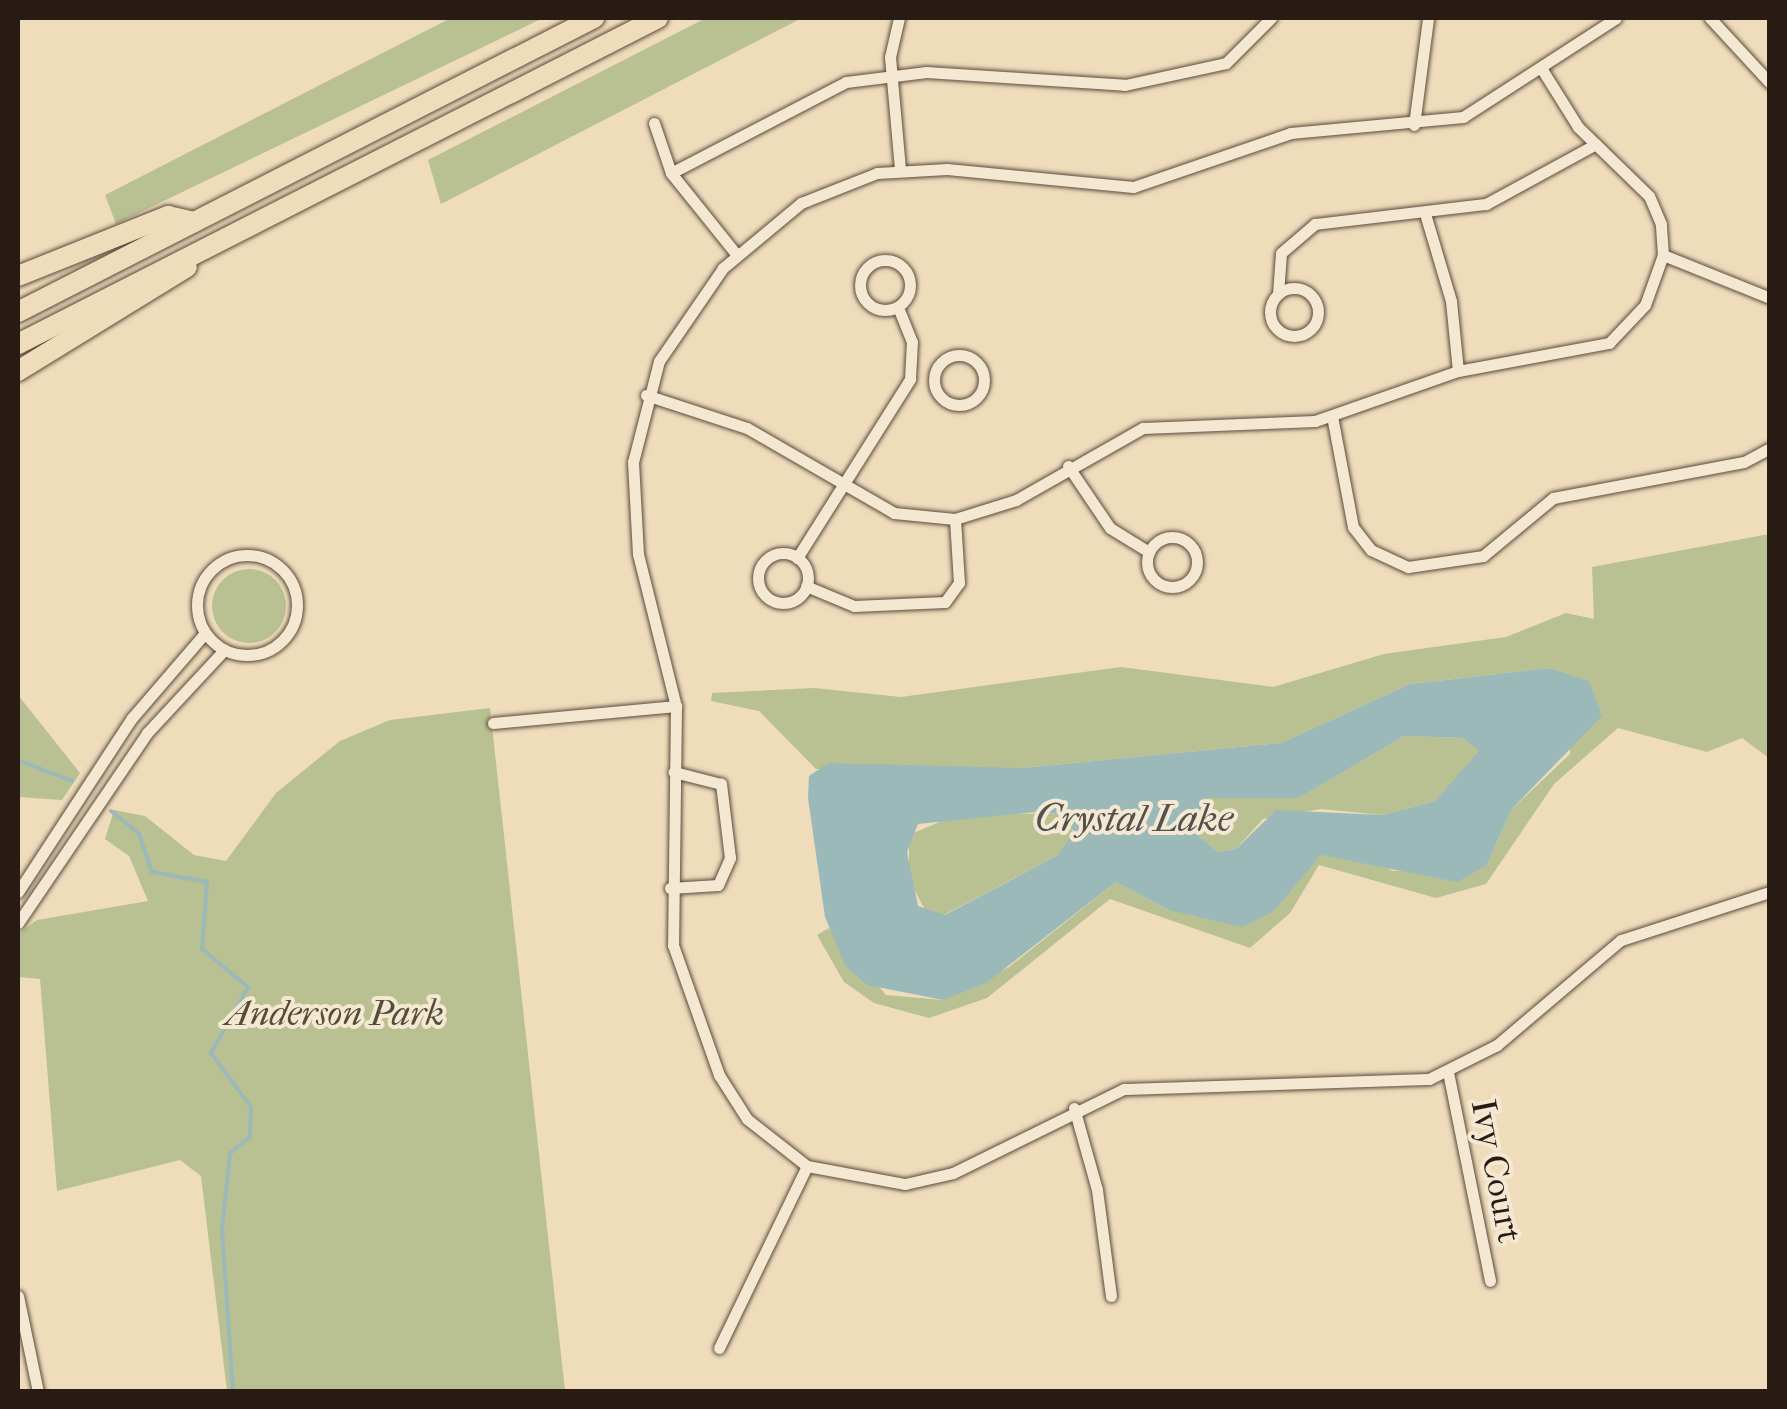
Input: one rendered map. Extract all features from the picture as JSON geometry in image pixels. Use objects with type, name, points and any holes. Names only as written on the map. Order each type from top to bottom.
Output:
[{"type":"highway","points":[[18,312],[594,18]]},
{"type":"highway","points":[[18,344],[658,18]]},
{"type":"highway","points":[[18,276],[168,216],[194,222]]},
{"type":"highway","points":[[18,370],[159,290],[206,248]]},
{"type":"street","points":[[899,18],[891,74],[900,168]]},
{"type":"street","points":[[671,173],[824,88],[891,74],[1125,85],[1226,63],[1271,18]]},
{"type":"street","points":[[1414,124],[1428,18]]},
{"type":"street","points":[[1616,18],[1483,109],[1414,124],[1291,133],[1133,186],[900,168],[801,203],[738,255],[690,306],[646,396],[633,524],[676,706],[670,888],[682,982],[720,1075],[747,1119],[806,1166],[856,1182],[928,1180],[1074,1108],[1148,1086],[1378,1086],[1448,1072],[1498,1045],[1621,940],[1770,892]]},
{"type":"street","points":[[1710,18],[1770,83]]},
{"type":"street","points":[[646,396],[747,428],[894,512],[955,519],[1006,505],[1068,466],[1144,428],[1332,416],[1458,371],[1609,344],[1636,321],[1662,255],[1649,196],[1596,144],[1543,71]]},
{"type":"street","points":[[654,124],[671,173],[738,255]]},
{"type":"street","points":[[1278,294],[1309,292],[1318,309],[1312,328],[1294,336],[1276,328],[1270,309],[1278,294],[1281,254],[1315,224],[1426,218],[1515,193],[1596,144]]},
{"type":"street","points":[[1426,218],[1451,301],[1458,371]]},
{"type":"street","points":[[1662,255],[1770,298]]},
{"type":"street","points":[[888,260],[905,270],[910,290],[898,306],[877,309],[862,295],[868,266],[888,260]]},
{"type":"street","points":[[797,558],[913,370],[898,306]]},
{"type":"street","points":[[913,370],[936,374],[961,355],[978,363],[984,381],[976,398],[958,405],[941,396],[936,374]]},
{"type":"street","points":[[1332,416],[1353,527],[1371,550],[1408,568],[1483,556],[1553,498],[1744,462],[1770,448]]},
{"type":"street","points":[[1068,466],[1110,528],[1149,552]]},
{"type":"street","points":[[797,558],[806,586],[854,606],[945,602],[959,582],[955,519]]},
{"type":"street","points":[[1164,538],[1185,540],[1197,568],[1185,584],[1164,586],[1149,572],[1149,552],[1164,538]]},
{"type":"street","points":[[244,555],[282,570],[296,595],[291,630],[255,656],[224,650],[205,632],[200,588],[215,567],[244,555]]},
{"type":"street","points":[[797,558],[770,557],[758,583],[778,602],[806,586]]},
{"type":"street","points":[[18,892],[132,718],[205,632]]},
{"type":"street","points":[[18,923],[147,733],[224,650]]},
{"type":"street","points":[[493,723],[676,706]]},
{"type":"street","points":[[670,888],[718,886],[730,858],[721,784],[674,772]]},
{"type":"street","name":"Ivy Court","points":[[1448,1072],[1490,1281]]},
{"type":"street","points":[[1074,1108],[1098,1190],[1111,1296]]},
{"type":"street","points":[[719,1348],[806,1166]]},
{"type":"street","points":[[18,1296],[38,1392]]},
{"type":"green space","points":[[451,18],[543,18],[116,224],[105,195]]},
{"type":"green space","points":[[706,18],[802,18],[441,204],[428,160]]},
{"type":"green space","points":[[1769,534],[1769,758],[1742,738],[1707,752],[1618,728],[1554,784],[1486,884],[1436,898],[1319,865],[1290,913],[1250,948],[1110,899],[987,998],[929,1018],[874,1003],[844,982],[817,935],[829,928],[886,995],[943,1000],[1009,967],[1116,882],[1169,910],[1285,894],[1321,855],[1369,857],[1393,871],[1487,865],[1511,810],[1570,754],[1570,677],[1549,668],[1410,684],[1281,743],[1022,768],[816,769],[759,711],[711,701],[712,693],[814,688],[901,697],[1121,667],[1273,687],[1384,654],[1506,637],[1566,613],[1594,619],[1592,567]]},
{"type":"green space","points":[[249,569],[275,580],[286,606],[275,632],[249,643],[223,632],[212,606],[223,580]]},
{"type":"green space","points":[[18,695],[80,773],[62,800],[18,797]]},
{"type":"green space","name":"Anderson Park","points":[[490,708],[565,1391],[227,1391],[201,1176],[180,1160],[57,1191],[40,979],[18,977],[18,934],[37,920],[148,901],[129,856],[105,839],[114,810],[145,816],[194,855],[226,861],[276,793],[340,741],[390,720]]},
{"type":"green space","points":[[1404,736],[1463,738],[1480,751],[1435,801],[1382,815],[1321,809],[1263,819],[1236,849],[1218,852],[1195,833],[1205,798],[1299,798]]},
{"type":"green space","points":[[960,813],[1057,814],[1074,832],[1058,855],[944,915],[928,915],[909,880],[909,835]]},
{"type":"water","name":"Crystal Lake","points":[[1549,668],[1589,681],[1602,716],[1511,810],[1487,865],[1457,882],[1321,855],[1273,912],[1242,927],[1169,910],[1116,882],[986,983],[943,1000],[867,985],[845,965],[825,917],[808,798],[809,776],[828,763],[1022,768],[1281,743],[1410,684]],"holes":[[[1404,736],[1463,738],[1479,751],[1435,801],[1382,815],[1276,810],[1236,849],[1218,852],[1195,833],[1205,798],[1299,798]],[[1036,812],[1057,814],[1074,831],[1058,855],[945,915],[918,906],[907,852],[918,824]]]},
{"type":"waterway","points":[[18,760],[72,781]]},
{"type":"waterway","points":[[111,811],[139,834],[152,872],[207,882],[202,949],[248,987],[211,1053],[251,1107],[250,1137],[230,1153],[222,1230],[233,1392]]}]
